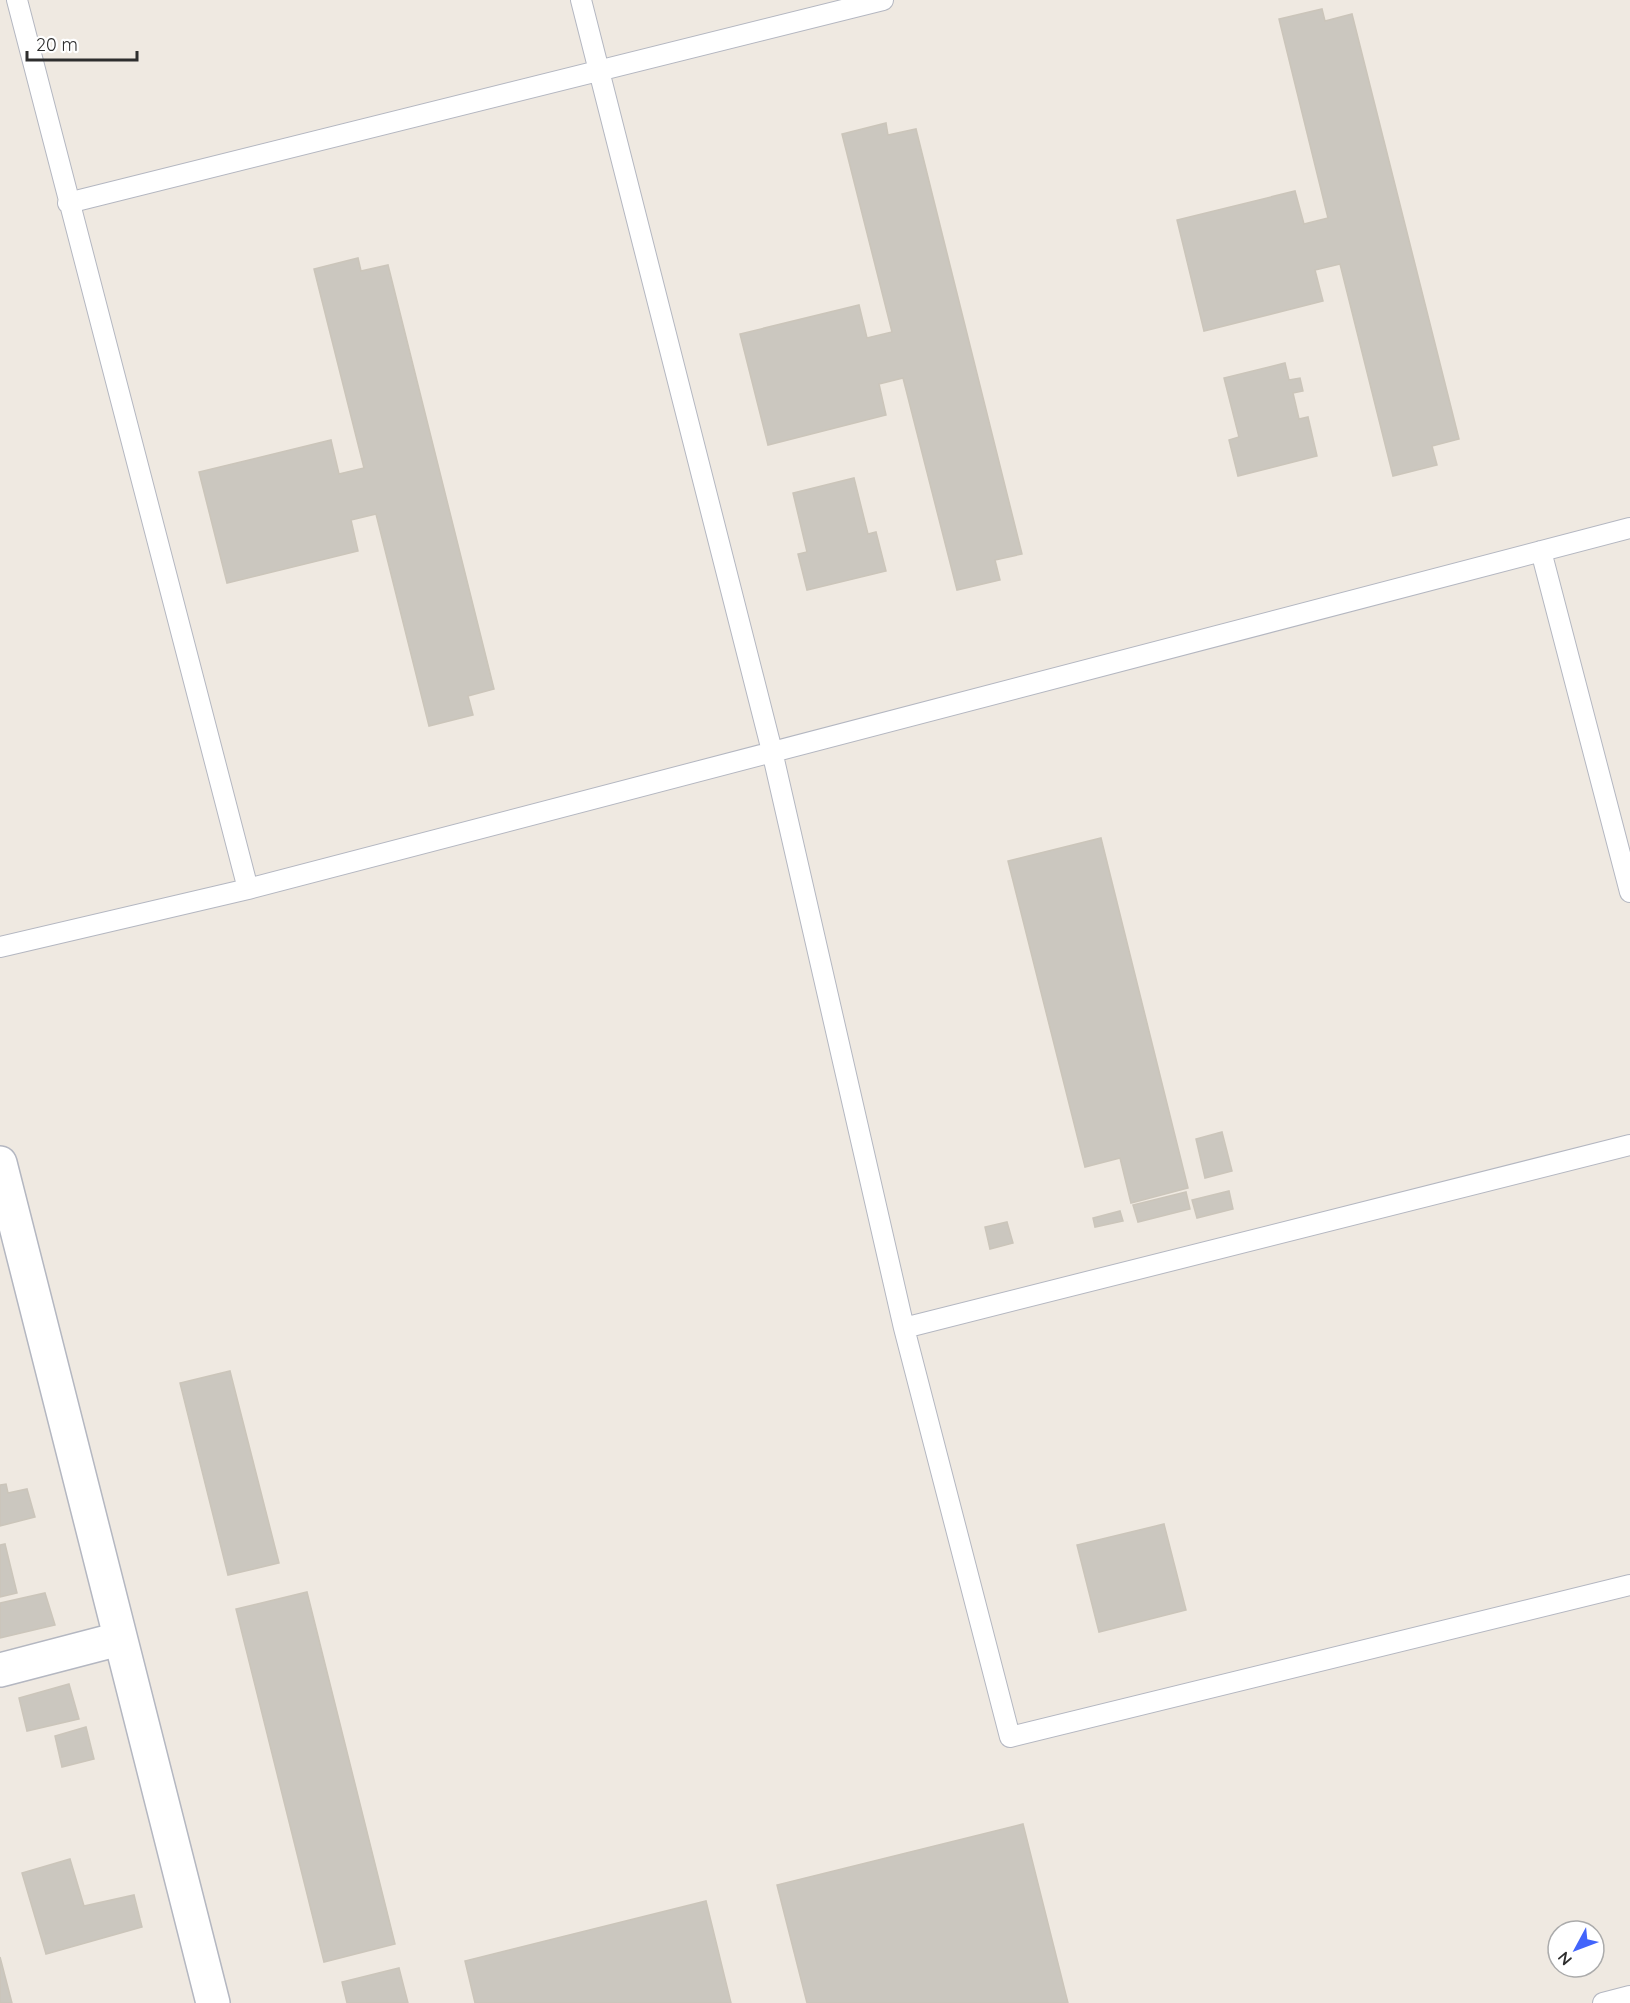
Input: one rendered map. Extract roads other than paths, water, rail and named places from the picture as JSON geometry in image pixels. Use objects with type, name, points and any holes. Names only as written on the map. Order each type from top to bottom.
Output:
[{"type":"street","points":[[0,1163],[213,2003]]},
{"type":"street","points":[[0,1670],[119,1639]]},
{"type":"lane","points":[[16,0],[248,889]]},
{"type":"lane","points":[[581,0],[772,752],[904,1328],[1010,1737],[1630,1585]]},
{"type":"lane","points":[[68,203],[883,0]]},
{"type":"lane","points":[[0,947],[248,889],[1630,528]]},
{"type":"lane","points":[[1542,551],[1630,892]]},
{"type":"lane","points":[[904,1328],[1630,1145]]},
{"type":"lane","points":[[1604,2003],[1630,1996]]}]
